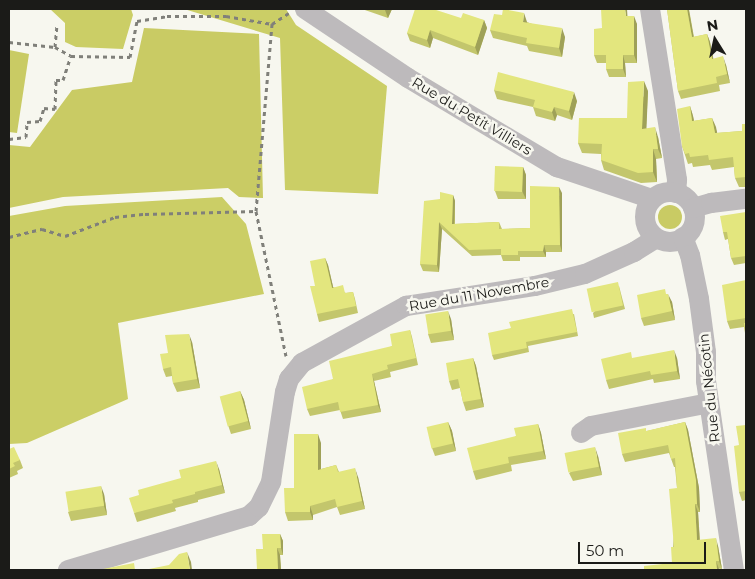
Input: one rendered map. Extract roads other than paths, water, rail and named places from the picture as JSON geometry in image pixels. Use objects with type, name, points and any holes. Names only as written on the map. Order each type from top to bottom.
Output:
[{"type":"street","name":"Rue du Petit Villiers","points":[[305,9],[408,78],[557,167],[652,199]]},
{"type":"street","points":[[650,9],[677,180],[676,193]]},
{"type":"street","points":[[663,193],[676,193],[689,201],[693,208],[694,221],[692,227],[683,237],[670,242],[656,238],[647,227],[645,220],[647,205],[652,199],[663,193]]},
{"type":"street","points":[[693,208],[711,203],[746,199]]},
{"type":"street","name":"Rue du Nécotin","points":[[683,237],[690,255],[699,299],[706,352],[706,381],[734,570]]},
{"type":"street","name":"Rue du 11 Novembre","points":[[68,570],[249,516],[259,507],[271,482],[285,392],[289,378],[302,363],[406,306],[535,286],[585,274],[642,248],[656,238]]},
{"type":"street","points":[[581,433],[591,426],[709,403]]}]
